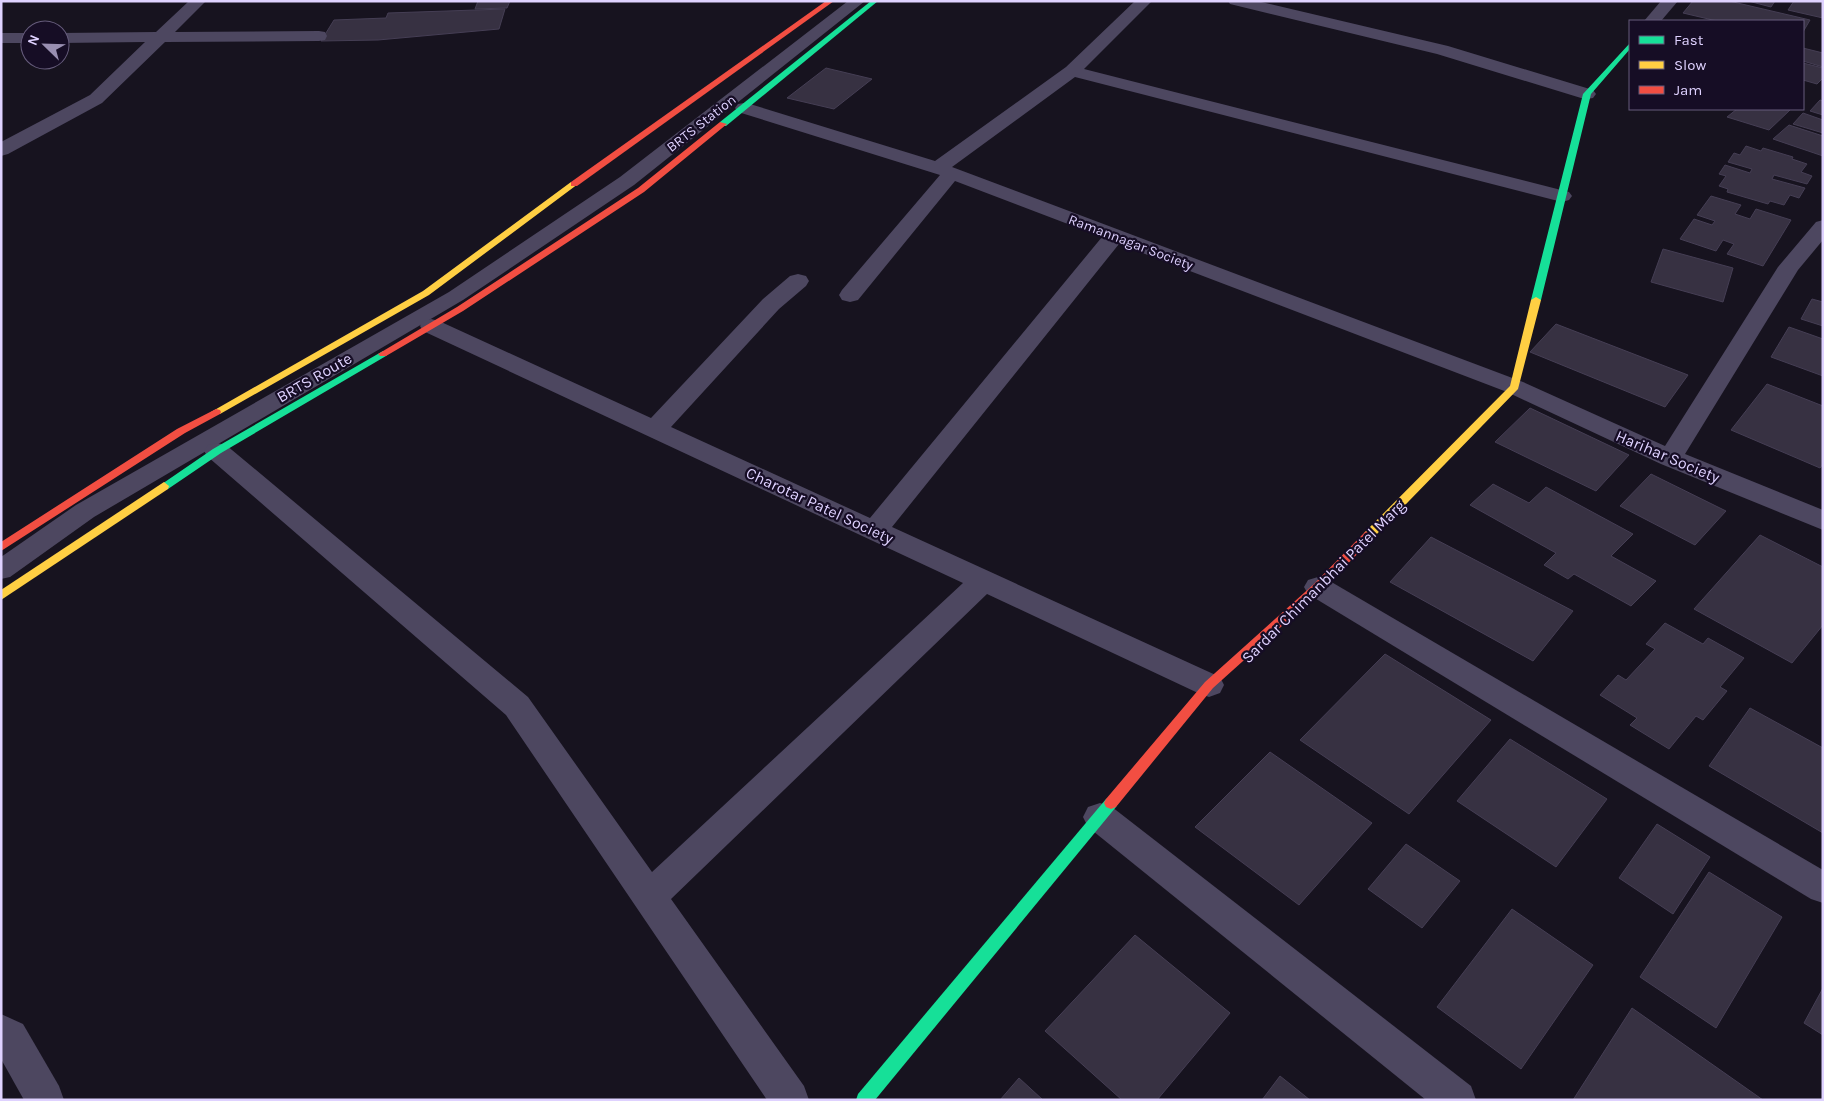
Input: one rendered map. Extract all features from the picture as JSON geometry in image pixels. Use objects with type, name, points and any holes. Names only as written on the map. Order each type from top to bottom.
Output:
[{"type":"main road","points":[[1,547],[181,431],[426,293],[596,168],[831,1]]},
{"type":"main road","points":[[1,596],[217,451],[460,309],[641,190],[875,1]]},
{"type":"main road","points":[[1487,416],[1515,387],[1587,94],[1629,46]]},
{"type":"main road","points":[[864,1100],[1209,685],[1309,596]]},
{"type":"street","points":[[1,150],[96,99],[198,1]]},
{"type":"street","points":[[850,295],[944,171],[1072,71],[1144,1]]},
{"type":"street","points":[[1236,1],[1442,50],[1587,94]]},
{"type":"street","points":[[1653,20],[1670,1]]},
{"type":"street","points":[[70,38],[319,36]]},
{"type":"street","points":[[1,38],[20,38]]},
{"type":"street","points":[[1072,71],[1562,196]]},
{"type":"street","name":"Ramannagar Society","points":[[744,108],[944,171],[1515,387]]},
{"type":"street","points":[[1670,458],[1789,267],[1823,226]]},
{"type":"street","points":[[874,530],[1114,236]]},
{"type":"street","points":[[655,429],[771,304],[798,281]]},
{"type":"street","name":"Charotar Patel Society","points":[[431,326],[1209,685]]},
{"type":"street","name":"Harihar Society","points":[[1515,387],[1670,458],[1823,521]]},
{"type":"street","name":"Sardar Chimanbhai Patel Marg","points":[[1160,745],[1487,416]]},
{"type":"street","points":[[217,451],[517,706],[790,1100]]},
{"type":"street","points":[[650,897],[984,580]]},
{"type":"street","points":[[1309,596],[1823,888]]},
{"type":"street","points":[[1100,817],[1457,1100]]},
{"type":"street","points":[[1,1032],[10,1037],[45,1100]]},
{"type":"lane","name":"BRTS Station","points":[[627,181],[858,1]]},
{"type":"lane","name":"BRTS Route","points":[[1,570],[85,511],[456,296],[627,181]]},
{"type":"building","points":[[478,1],[510,1],[507,8],[475,9]]},
{"type":"building","points":[[1693,1],[1729,1],[1810,20],[1804,30],[1804,20],[1713,20],[1683,13]]},
{"type":"building","points":[[1748,1],[1775,1],[1771,7]]},
{"type":"building","points":[[1794,1],[1823,1],[1823,18],[1788,10]]},
{"type":"building","points":[[505,9],[499,29],[378,40],[321,41],[334,20],[386,18],[388,13]]},
{"type":"building","points":[[1804,48],[1823,53],[1823,67],[1804,61]]},
{"type":"building","points":[[1804,63],[1823,68],[1823,78],[1817,84],[1804,80]]},
{"type":"building","points":[[826,68],[872,79],[834,109],[787,98]]},
{"type":"building","points":[[1820,100],[1823,101],[1823,115],[1810,111]]},
{"type":"building","points":[[1736,110],[1790,110],[1769,130],[1727,117]]},
{"type":"building","points":[[1803,113],[1823,120],[1823,133],[1793,124]]},
{"type":"building","points":[[1789,125],[1823,136],[1823,156],[1773,139]]},
{"type":"building","points":[[1746,146],[1761,151],[1763,148],[1793,157],[1792,159],[1807,164],[1801,172],[1812,176],[1807,184],[1774,175],[1772,179],[1805,188],[1799,198],[1790,195],[1784,205],[1770,201],[1768,204],[1727,192],[1728,189],[1719,186],[1726,176],[1719,174],[1725,165],[1750,173],[1752,169],[1728,162],[1734,153],[1740,155]]},
{"type":"building","points":[[1711,196],[1741,205],[1735,214],[1750,219],[1756,209],[1791,220],[1763,266],[1727,254],[1734,244],[1723,240],[1716,251],[1680,239],[1694,219],[1712,225],[1715,221],[1697,215]]},
{"type":"building","points":[[1663,249],[1733,268],[1723,302],[1651,282]]},
{"type":"building","points":[[1812,299],[1823,302],[1823,326],[1801,319]]},
{"type":"building","points":[[1556,324],[1688,375],[1665,407],[1530,352]]},
{"type":"building","points":[[1789,327],[1823,339],[1823,376],[1771,357]]},
{"type":"building","points":[[1767,384],[1823,406],[1823,464],[1820,468],[1731,430]]},
{"type":"building","points":[[1530,408],[1629,455],[1596,491],[1495,442]]},
{"type":"building","points":[[1651,474],[1726,511],[1695,545],[1620,506]]},
{"type":"building","points":[[1493,484],[1529,503],[1546,487],[1633,534],[1611,556],[1656,581],[1631,606],[1574,574],[1568,579],[1544,565],[1556,553],[1470,505]]},
{"type":"building","points":[[1760,535],[1823,567],[1823,625],[1792,663],[1694,609]]},
{"type":"building","points":[[1431,537],[1573,611],[1533,661],[1390,582]]},
{"type":"building","points":[[1665,623],[1703,644],[1708,638],[1744,658],[1720,687],[1727,691],[1703,720],[1696,716],[1669,749],[1630,725],[1637,718],[1600,695],[1618,675],[1626,680],[1655,649],[1646,644]]},
{"type":"building","points":[[1385,654],[1491,720],[1409,814],[1300,740]]},
{"type":"building","points":[[1750,708],[1823,748],[1823,833],[1709,766]]},
{"type":"building","points":[[1510,739],[1607,799],[1556,867],[1457,801]]},
{"type":"building","points":[[1270,752],[1372,823],[1299,905],[1195,827]]},
{"type":"building","points":[[1657,824],[1710,857],[1673,914],[1619,878]]},
{"type":"building","points":[[1406,844],[1460,881],[1422,928],[1368,889]]},
{"type":"building","points":[[1709,872],[1782,917],[1716,1028],[1640,977]]},
{"type":"building","points":[[1512,909],[1593,965],[1521,1069],[1437,1007]]},
{"type":"building","points":[[1135,935],[1230,1013],[1157,1100],[1122,1100],[1045,1031]]},
{"type":"building","points":[[1823,988],[1823,1035],[1804,1023]]},
{"type":"building","points":[[1632,1008],[1763,1100],[1573,1100]]},
{"type":"building","points":[[1280,1076],[1310,1100],[1262,1100]]},
{"type":"building","points":[[1019,1078],[1043,1100],[1000,1100]]},
{"type":"traffic: fast","points":[[723,124],[875,1]]},
{"type":"traffic: fast","points":[[1536,300],[1587,94],[1629,46]]},
{"type":"traffic: fast","points":[[164,486],[217,451],[383,354]]},
{"type":"traffic: fast","points":[[864,1100],[1111,803]]},
{"type":"traffic: slow","points":[[216,412],[426,293],[574,184]]},
{"type":"traffic: slow","points":[[1369,535],[1515,387],[1536,300]]},
{"type":"traffic: slow","points":[[1,596],[164,486]]},
{"type":"traffic: jam","points":[[574,184],[831,1]]},
{"type":"traffic: jam","points":[[383,354],[460,309],[641,190],[723,124]]},
{"type":"traffic: jam","points":[[1,547],[181,431],[216,412]]},
{"type":"traffic: jam","points":[[1111,803],[1209,685],[1318,587],[1369,535]]}]
